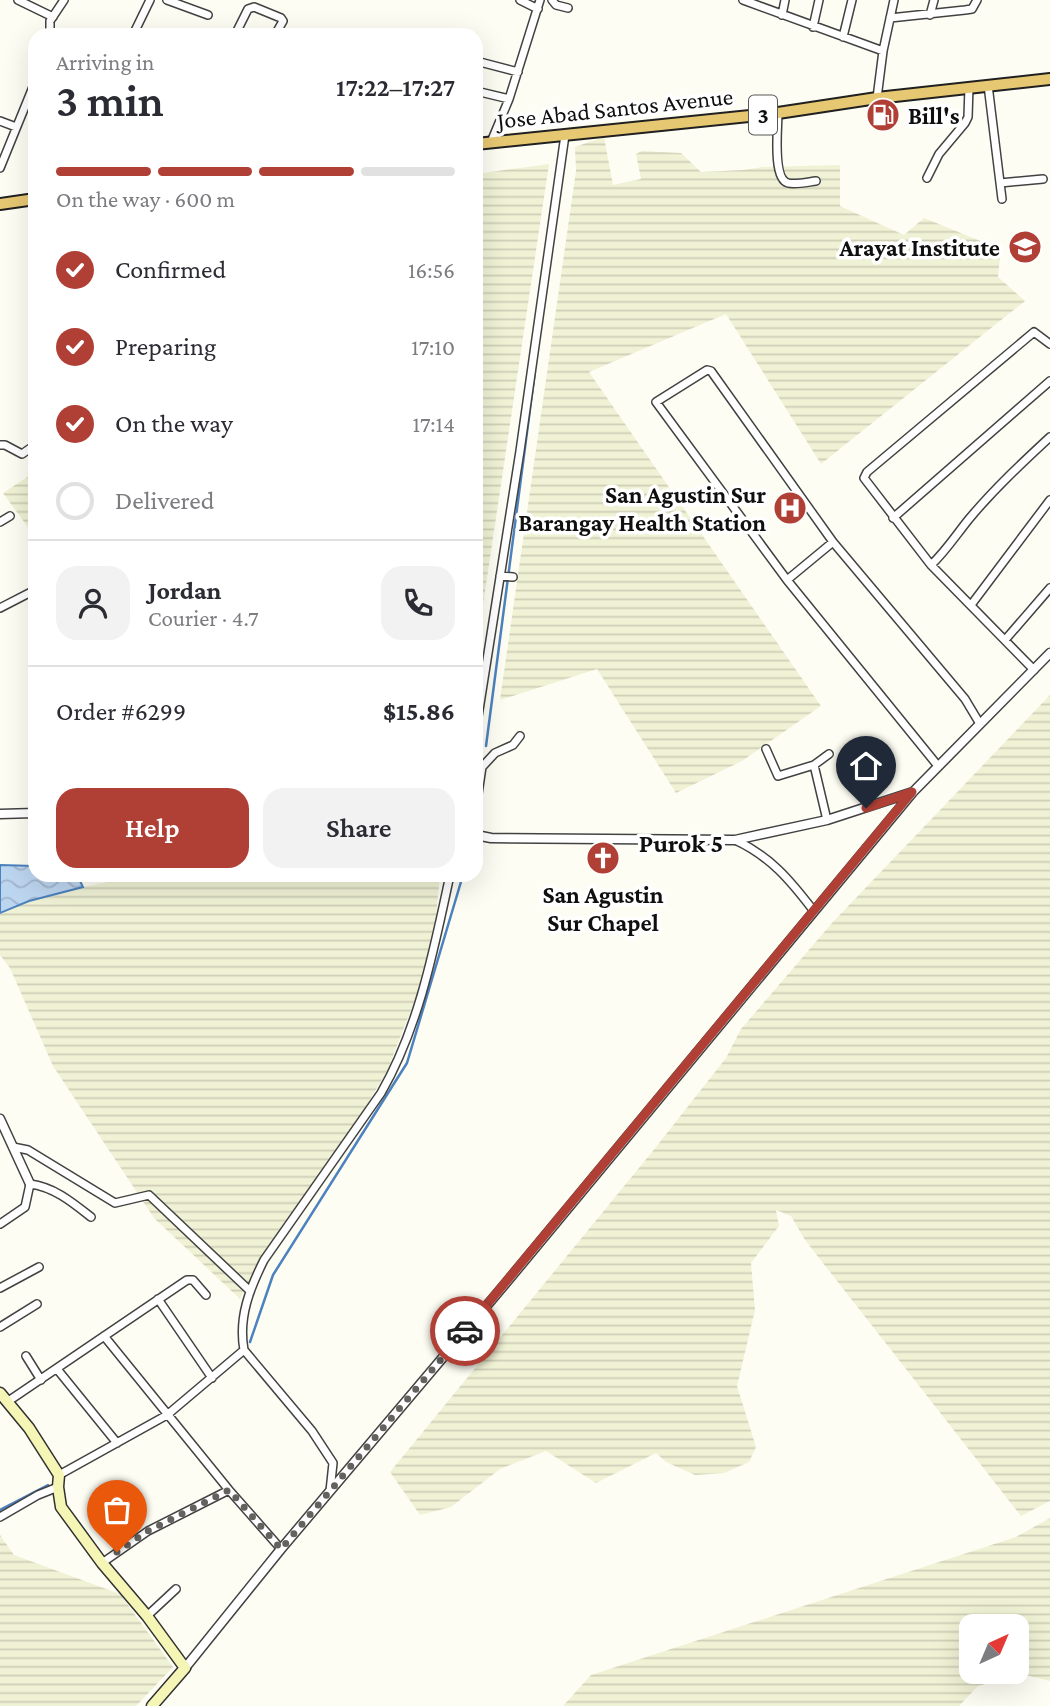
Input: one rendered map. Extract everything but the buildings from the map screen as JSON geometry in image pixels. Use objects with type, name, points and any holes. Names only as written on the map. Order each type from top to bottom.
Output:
[{"type":"highway","name":"Jose Abad Santos Avenue","points":[[483,143],[778,113],[877,98],[1050,79]]},
{"type":"highway","points":[[0,204],[28,200]]},
{"type":"main road","points":[[0,1392],[29,1428],[59,1475],[61,1507],[185,1668],[152,1706]]},
{"type":"street","points":[[18,0],[53,17]]},
{"type":"street","points":[[50,28],[53,17],[64,0]]},
{"type":"street","points":[[136,28],[150,0]]},
{"type":"street","points":[[167,0],[208,15]]},
{"type":"street","points":[[520,0],[538,9]]},
{"type":"street","points":[[491,142],[509,99],[540,0]]},
{"type":"street","points":[[552,0],[560,7],[568,8]]},
{"type":"street","points":[[782,15],[785,0]]},
{"type":"street","points":[[813,27],[819,0]]},
{"type":"street","points":[[843,37],[852,0]]},
{"type":"street","points":[[877,98],[883,51],[894,0]]},
{"type":"street","points":[[930,15],[934,0]]},
{"type":"street","points":[[890,18],[972,9],[977,0]]},
{"type":"street","points":[[747,1],[883,51]]},
{"type":"street","points":[[238,28],[248,9],[254,7],[281,18],[283,21],[279,28]]},
{"type":"street","points":[[483,63],[518,72]]},
{"type":"street","points":[[988,85],[1002,199]]},
{"type":"street","points":[[927,178],[939,154],[968,117],[969,87]]},
{"type":"street","points":[[483,93],[509,99]]},
{"type":"street","points":[[0,168],[28,99]]},
{"type":"street","points":[[778,113],[778,168],[782,179],[788,183],[816,181]]},
{"type":"street","points":[[0,121],[16,127]]},
{"type":"street","points":[[483,686],[565,135]]},
{"type":"street","points":[[1000,183],[1043,180]]},
{"type":"street","points":[[1034,670],[931,565],[864,478],[867,472],[1034,332],[1050,344]]},
{"type":"street","points":[[938,766],[787,580],[656,402],[706,370],[711,371],[833,542],[965,699],[980,724]]},
{"type":"street","points":[[893,518],[1050,381]]},
{"type":"street","points":[[931,565],[1012,471],[1050,437]]},
{"type":"street","points":[[0,446],[5,445],[22,454],[28,450]]},
{"type":"street","points":[[971,605],[1050,500]]},
{"type":"street","points":[[0,522],[10,516]]},
{"type":"street","points":[[787,580],[833,542]]},
{"type":"street","points":[[501,576],[513,578]]},
{"type":"street","points":[[1005,639],[1050,588]]},
{"type":"street","points":[[0,608],[28,594]]},
{"type":"street","points":[[185,1668],[281,1549],[513,1274],[912,792],[1050,653]]},
{"type":"street","points":[[483,766],[495,753],[513,745],[520,736]]},
{"type":"street","points":[[766,749],[778,776],[814,765],[829,754]]},
{"type":"street","points":[[814,765],[827,820]]},
{"type":"street","points":[[483,836],[735,840],[827,820],[912,792]]},
{"type":"street","points":[[0,814],[28,813]]},
{"type":"street","points":[[735,840],[769,860],[813,910]]},
{"type":"street","points":[[330,1492],[333,1463],[326,1450],[244,1350],[243,1316],[250,1291],[264,1260],[381,1093],[396,1066],[429,965],[448,882]]},
{"type":"street","points":[[0,1119],[30,1184],[25,1207],[0,1224]]},
{"type":"street","points":[[13,1147],[28,1150],[116,1203],[149,1195],[250,1291]]},
{"type":"street","points":[[30,1184],[43,1185],[56,1192],[91,1217]]},
{"type":"street","points":[[0,1288],[39,1268]]},
{"type":"street","points":[[6,1402],[191,1279],[206,1295]]},
{"type":"street","points":[[158,1299],[212,1378]]},
{"type":"street","points":[[0,1327],[37,1304]]},
{"type":"street","points":[[104,1336],[229,1490],[281,1549]]},
{"type":"street","points":[[59,1475],[167,1415],[244,1350]]},
{"type":"street","points":[[26,1356],[41,1380]]},
{"type":"street","points":[[57,1368],[117,1443]]},
{"type":"street","points":[[0,1517],[58,1487]]},
{"type":"street","points":[[102,1563],[148,1531],[229,1490]]},
{"type":"street","points":[[147,1616],[176,1589]]},
{"type":"green space","points":[[604,137],[613,185],[641,179],[636,154],[642,151],[681,153],[701,172],[840,165],[840,206],[904,235],[924,218],[983,242],[1001,246],[998,277],[1025,301],[821,464],[726,314],[589,372],[821,706],[742,761],[676,793],[597,669],[500,700],[576,171],[575,147]]},
{"type":"green space","points":[[549,164],[483,604],[483,173]]},
{"type":"green space","points":[[28,477],[28,527],[3,493]]},
{"type":"green space","points":[[1050,695],[1050,1501],[1021,1516],[805,1240],[791,1216],[776,1210],[779,1226],[751,1263],[755,1310],[737,1386],[756,1447],[749,1462],[724,1473],[695,1475],[666,1462],[656,1453],[596,1483],[546,1451],[500,1469],[451,1507],[420,1515],[390,1472],[652,1152],[726,1058],[741,1029],[832,923]]},
{"type":"green space","points":[[108,882],[439,882],[436,916],[420,987],[387,1071],[336,1156],[258,1264],[240,1299],[154,1218],[53,1066],[10,968],[0,955],[0,913],[29,901]]},
{"type":"green space","points":[[1050,1518],[1050,1681],[1029,1676],[1029,1614],[959,1614],[959,1684],[985,1684],[978,1686],[959,1706],[563,1706],[591,1675],[1016,1537]]},
{"type":"green space","points":[[0,1535],[14,1555],[120,1594],[173,1667],[136,1706],[0,1706]]},
{"type":"water","points":[[0,865],[28,866],[28,882],[80,882],[83,887],[29,901],[0,913]]},
{"type":"waterway","points":[[486,746],[535,371]]},
{"type":"waterway","points":[[250,1342],[273,1275],[407,1063],[461,882]]},
{"type":"waterway","points":[[0,1510],[48,1485]]},
{"type":"way so far","points":[[117,1552],[148,1531],[229,1490],[281,1549],[465,1331]]},
{"type":"place","name":"Bill's","points":[[883,115]]},
{"type":"place","name":"Arayat Institute","points":[[1025,247]]},
{"type":"place","name":"San Agustin Sur Barangay Health Station","points":[[790,508]]},
{"type":"place","name":"San Agustin Sur Chapel","points":[[603,858]]},
{"type":"district","name":"Purok 5","points":[[681,843]]},
{"type":"route","points":[[465,1331],[912,792],[866,808]]}]
